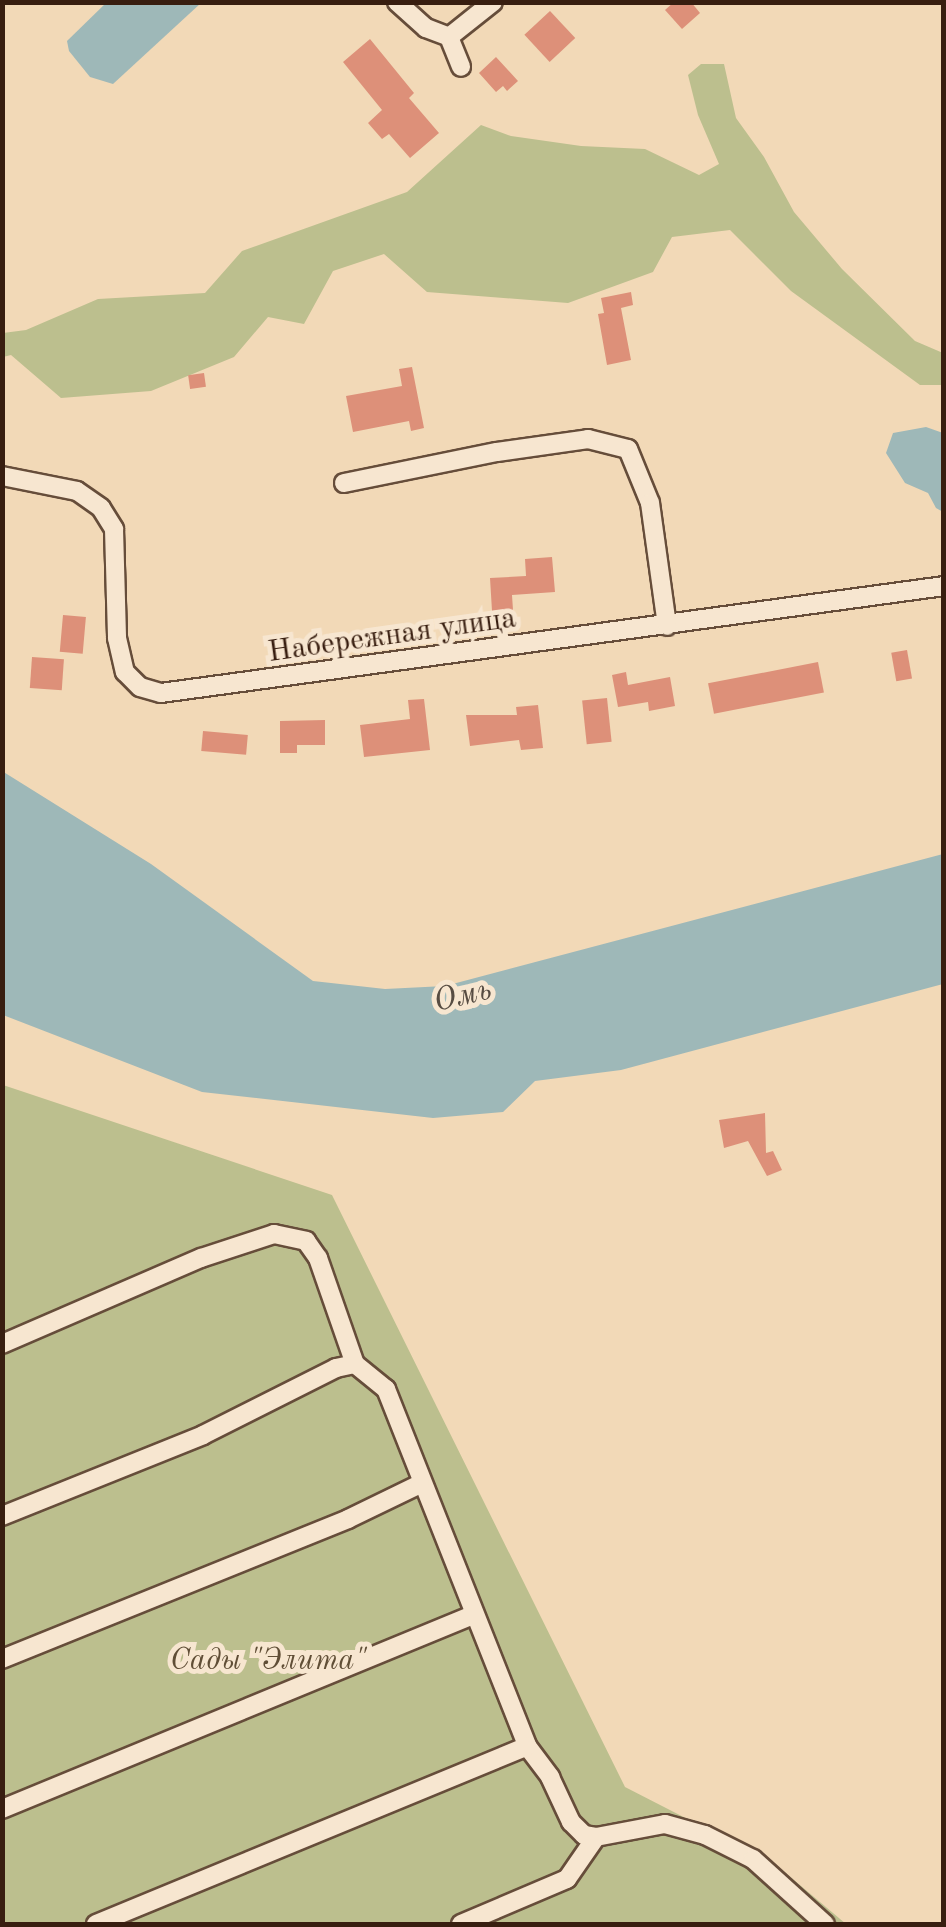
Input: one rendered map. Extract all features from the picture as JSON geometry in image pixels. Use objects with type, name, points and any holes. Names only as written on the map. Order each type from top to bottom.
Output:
[{"type":"street","points":[[397,2],[426,28],[449,37],[462,66]]},
{"type":"street","points":[[449,37],[493,2]]},
{"type":"street","points":[[344,483],[498,452],[588,440],[628,449],[650,503],[667,626]]},
{"type":"street","name":"Набережная улица","points":[[2,476],[78,491],[101,508],[114,529],[117,638],[124,672],[140,688],[161,694],[944,586]]},
{"type":"street","points":[[2,1344],[215,1252],[274,1234],[306,1241],[318,1258],[355,1364],[386,1388],[420,1484],[528,1746],[550,1777],[571,1822],[584,1835],[665,1824],[705,1835],[753,1859],[825,1924]]},
{"type":"street","points":[[2,1516],[202,1435],[336,1368],[355,1364]]},
{"type":"street","points":[[2,1659],[348,1519],[420,1484]]},
{"type":"street","points":[[2,1809],[473,1615]]},
{"type":"street","points":[[96,1924],[528,1746]]},
{"type":"street","points":[[461,1924],[568,1879],[596,1836]]},
{"type":"green space","points":[[701,64],[724,64],[736,118],[764,157],[794,212],[842,269],[915,341],[943,353],[943,385],[920,385],[791,291],[730,230],[672,237],[653,272],[568,303],[427,292],[384,254],[333,271],[304,324],[268,317],[234,357],[151,391],[61,398],[11,355],[3,357],[3,333],[26,330],[98,299],[205,293],[242,251],[407,192],[481,125],[511,136],[581,146],[645,149],[699,175],[719,164],[698,115],[688,75]]},
{"type":"green space","name":"Сады \"Элита\"","points":[[3,1085],[332,1195],[625,1787],[775,1864],[846,1924],[3,1924]]},
{"type":"water","points":[[107,2],[201,3],[113,84],[90,77],[69,51],[67,41]]},
{"type":"water","points":[[926,427],[943,433],[943,512],[936,508],[928,493],[905,483],[886,453],[893,433]]},
{"type":"water","name":"Омь","points":[[2,771],[151,864],[313,981],[385,989],[445,986],[943,854],[943,984],[621,1070],[535,1081],[503,1112],[433,1118],[202,1092],[3,1015]]},
{"type":"building","points":[[674,2],[691,2],[700,13],[682,29],[665,10]]},
{"type":"building","points":[[550,11],[575,38],[550,62],[524,35]]},
{"type":"building","points":[[370,39],[414,93],[409,98],[439,133],[410,158],[389,134],[382,139],[368,123],[382,110],[343,62]]},
{"type":"building","points":[[496,57],[518,81],[507,91],[503,86],[496,92],[479,73]]},
{"type":"building","points":[[631,292],[633,305],[621,308],[631,360],[607,365],[598,314],[604,313],[601,298]]},
{"type":"building","points":[[412,367],[424,428],[411,431],[409,421],[353,432],[346,396],[402,386],[399,369]]},
{"type":"building","points":[[204,373],[206,387],[190,389],[188,375]]},
{"type":"building","points":[[552,557],[555,592],[512,595],[513,610],[492,611],[490,578],[526,576],[525,559]]},
{"type":"building","points":[[63,615],[86,617],[83,654],[60,652]]},
{"type":"building","points":[[907,650],[912,679],[896,681],[891,653]]},
{"type":"building","points":[[32,657],[64,659],[62,690],[30,688]]},
{"type":"building","points":[[818,662],[824,692],[714,714],[708,683]]},
{"type":"building","points":[[626,672],[628,685],[670,677],[675,706],[649,711],[648,702],[618,707],[612,675]]},
{"type":"building","points":[[607,698],[612,742],[587,744],[582,701]]},
{"type":"building","points":[[424,699],[430,750],[364,757],[360,725],[410,719],[408,700]]},
{"type":"building","points":[[538,705],[543,748],[521,750],[519,740],[470,746],[466,715],[517,715],[516,707]]},
{"type":"building","points":[[325,720],[325,745],[297,745],[297,753],[280,753],[280,721]]},
{"type":"building","points":[[203,731],[248,735],[246,755],[201,751]]},
{"type":"building","points":[[765,1113],[766,1153],[773,1151],[782,1170],[767,1176],[748,1141],[724,1148],[719,1120]]}]
